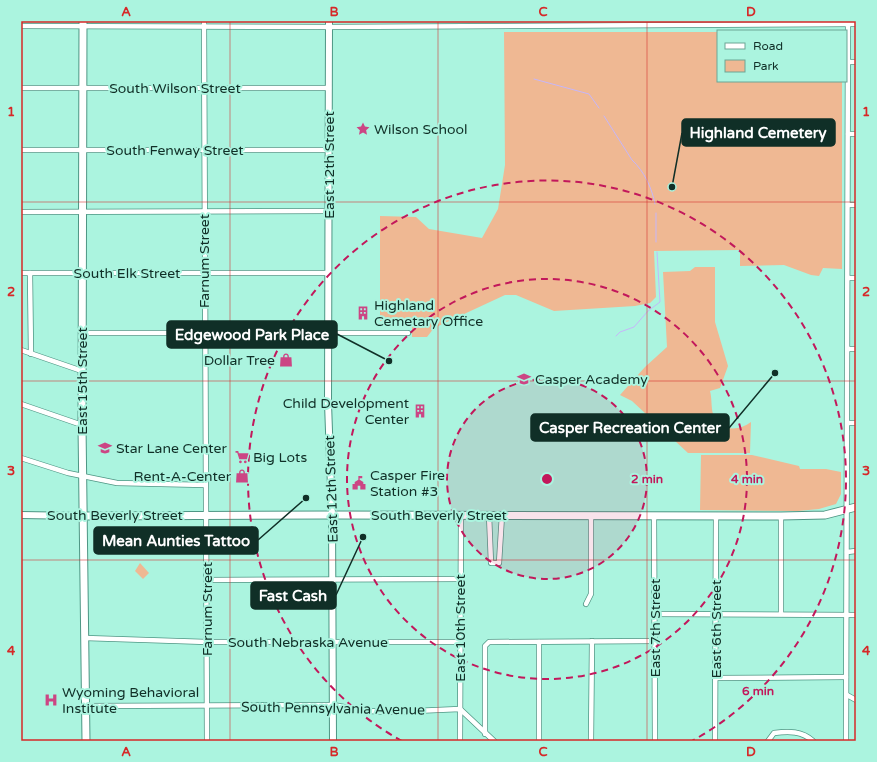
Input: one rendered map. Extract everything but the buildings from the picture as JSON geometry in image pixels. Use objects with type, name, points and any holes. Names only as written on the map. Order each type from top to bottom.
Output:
[{"type":"main road","name":"East 15th Street","points":[[83,23],[82,425],[86,741]]},
{"type":"main road","name":"South Beverly Street","points":[[83,516],[781,516],[825,515],[846,508],[856,507]]},
{"type":"street","points":[[21,26],[83,23],[329,24],[814,22],[856,24]]},
{"type":"street","name":"Farnum Street","points":[[204,24],[207,741]]},
{"type":"street","name":"East 12th Street","points":[[329,24],[329,441],[333,580],[333,741]]},
{"type":"street","points":[[846,741],[848,24]]},
{"type":"street","points":[[848,62],[856,62]]},
{"type":"street","name":"South Wilson Street","points":[[21,88],[329,88]]},
{"type":"street","points":[[848,134],[856,134]]},
{"type":"street","name":"South Fenway Street","points":[[21,150],[329,150]]},
{"type":"street","points":[[848,205],[856,205]]},
{"type":"street","points":[[21,212],[329,211]]},
{"type":"street","name":"South Elk Street","points":[[21,273],[329,273]]},
{"type":"street","points":[[30,273],[31,354]]},
{"type":"street","points":[[848,278],[856,278]]},
{"type":"street","points":[[82,333],[408,333]]},
{"type":"street","points":[[848,349],[856,349]]},
{"type":"street","points":[[21,350],[82,370]]},
{"type":"street","points":[[21,404],[82,425]]},
{"type":"street","points":[[848,423],[856,423]]},
{"type":"street","points":[[21,458],[83,477],[117,482],[205,485]]},
{"type":"street","name":"South Beverly Street","points":[[21,515],[83,516]]},
{"type":"street","points":[[490,515],[491,563],[499,563],[502,515]]},
{"type":"street","name":"East 10th Street","points":[[460,741],[459,642],[461,516]]},
{"type":"street","points":[[586,604],[591,594],[591,516]]},
{"type":"street","name":"East 7th Street","points":[[654,516],[655,741]]},
{"type":"street","name":"East 6th Street","points":[[715,741],[716,516]]},
{"type":"street","points":[[781,516],[781,614]]},
{"type":"street","points":[[847,552],[856,551]]},
{"type":"street","points":[[207,580],[460,579]]},
{"type":"street","points":[[654,614],[856,615]]},
{"type":"street","name":"South Nebraska Avenue","points":[[85,638],[207,642],[459,642]]},
{"type":"street","points":[[592,641],[592,741]]},
{"type":"street","points":[[485,734],[485,646],[488,642],[655,641]]},
{"type":"street","points":[[538,741],[539,642]]},
{"type":"street","points":[[716,678],[846,677]]},
{"type":"street","points":[[846,695],[856,700]]},
{"type":"street","name":"South Pennsylvania Avenue","points":[[86,706],[333,705],[367,711],[392,712],[460,709]]},
{"type":"street","points":[[460,709],[494,741]]},
{"type":"street","points":[[768,741],[774,733],[798,732],[806,735],[813,741]]},
{"type":"green space","points":[[504,32],[717,32],[717,82],[842,82],[842,269],[823,268],[819,276],[811,275],[784,265],[740,266],[740,250],[654,251],[656,297],[650,303],[635,306],[554,311],[516,295],[505,295],[434,328],[427,337],[412,337],[412,321],[380,321],[380,216],[416,217],[429,229],[482,238],[498,209],[505,165]]},
{"type":"green space","points":[[695,267],[715,267],[715,322],[728,366],[720,388],[710,391],[713,414],[716,420],[724,427],[735,428],[751,422],[750,453],[688,453],[632,401],[620,395],[645,367],[667,347],[663,272],[690,271]]},
{"type":"green space","points":[[701,455],[752,455],[799,466],[800,469],[826,469],[841,472],[841,494],[836,504],[819,509],[798,511],[700,510]]},
{"type":"green space","points":[[140,563],[149,573],[143,579],[135,571]]},
{"type":"waterway","points":[[534,79],[589,94],[599,108]]},
{"type":"waterway","points":[[604,116],[632,160],[644,175],[650,186],[655,204]]},
{"type":"waterway","points":[[656,213],[656,242]]},
{"type":"waterway","points":[[616,336],[620,332],[634,327],[648,311],[660,302],[657,252]]},
{"type":"place","name":"Wilson School","points":[[363,129]]},
{"type":"place","name":"Highland Cemetery","points":[[672,187]]},
{"type":"place","name":"Highland Cemetary Office","points":[[363,313]]},
{"type":"place","name":"Dollar Tree","points":[[286,360]]},
{"type":"place","name":"Edgewood Park Place","points":[[389,361]]},
{"type":"place","name":"Casper Recreation Center","points":[[775,373]]},
{"type":"place","name":"Casper Academy","points":[[524,379]]},
{"type":"place","name":"Child Development Center","points":[[420,411]]},
{"type":"place","name":"Star Lane Center","points":[[105,448]]},
{"type":"place","name":"Big Lots","points":[[242,457]]},
{"type":"place","name":"Rent-A-Center","points":[[242,476]]},
{"type":"place","name":"Casper Fire Station #3","points":[[359,483]]},
{"type":"place","name":"Mean Aunties Tattoo","points":[[306,498]]},
{"type":"place","name":"Fast Cash","points":[[363,537]]},
{"type":"place","name":"Wyoming Behavioral Institute","points":[[51,700]]}]
